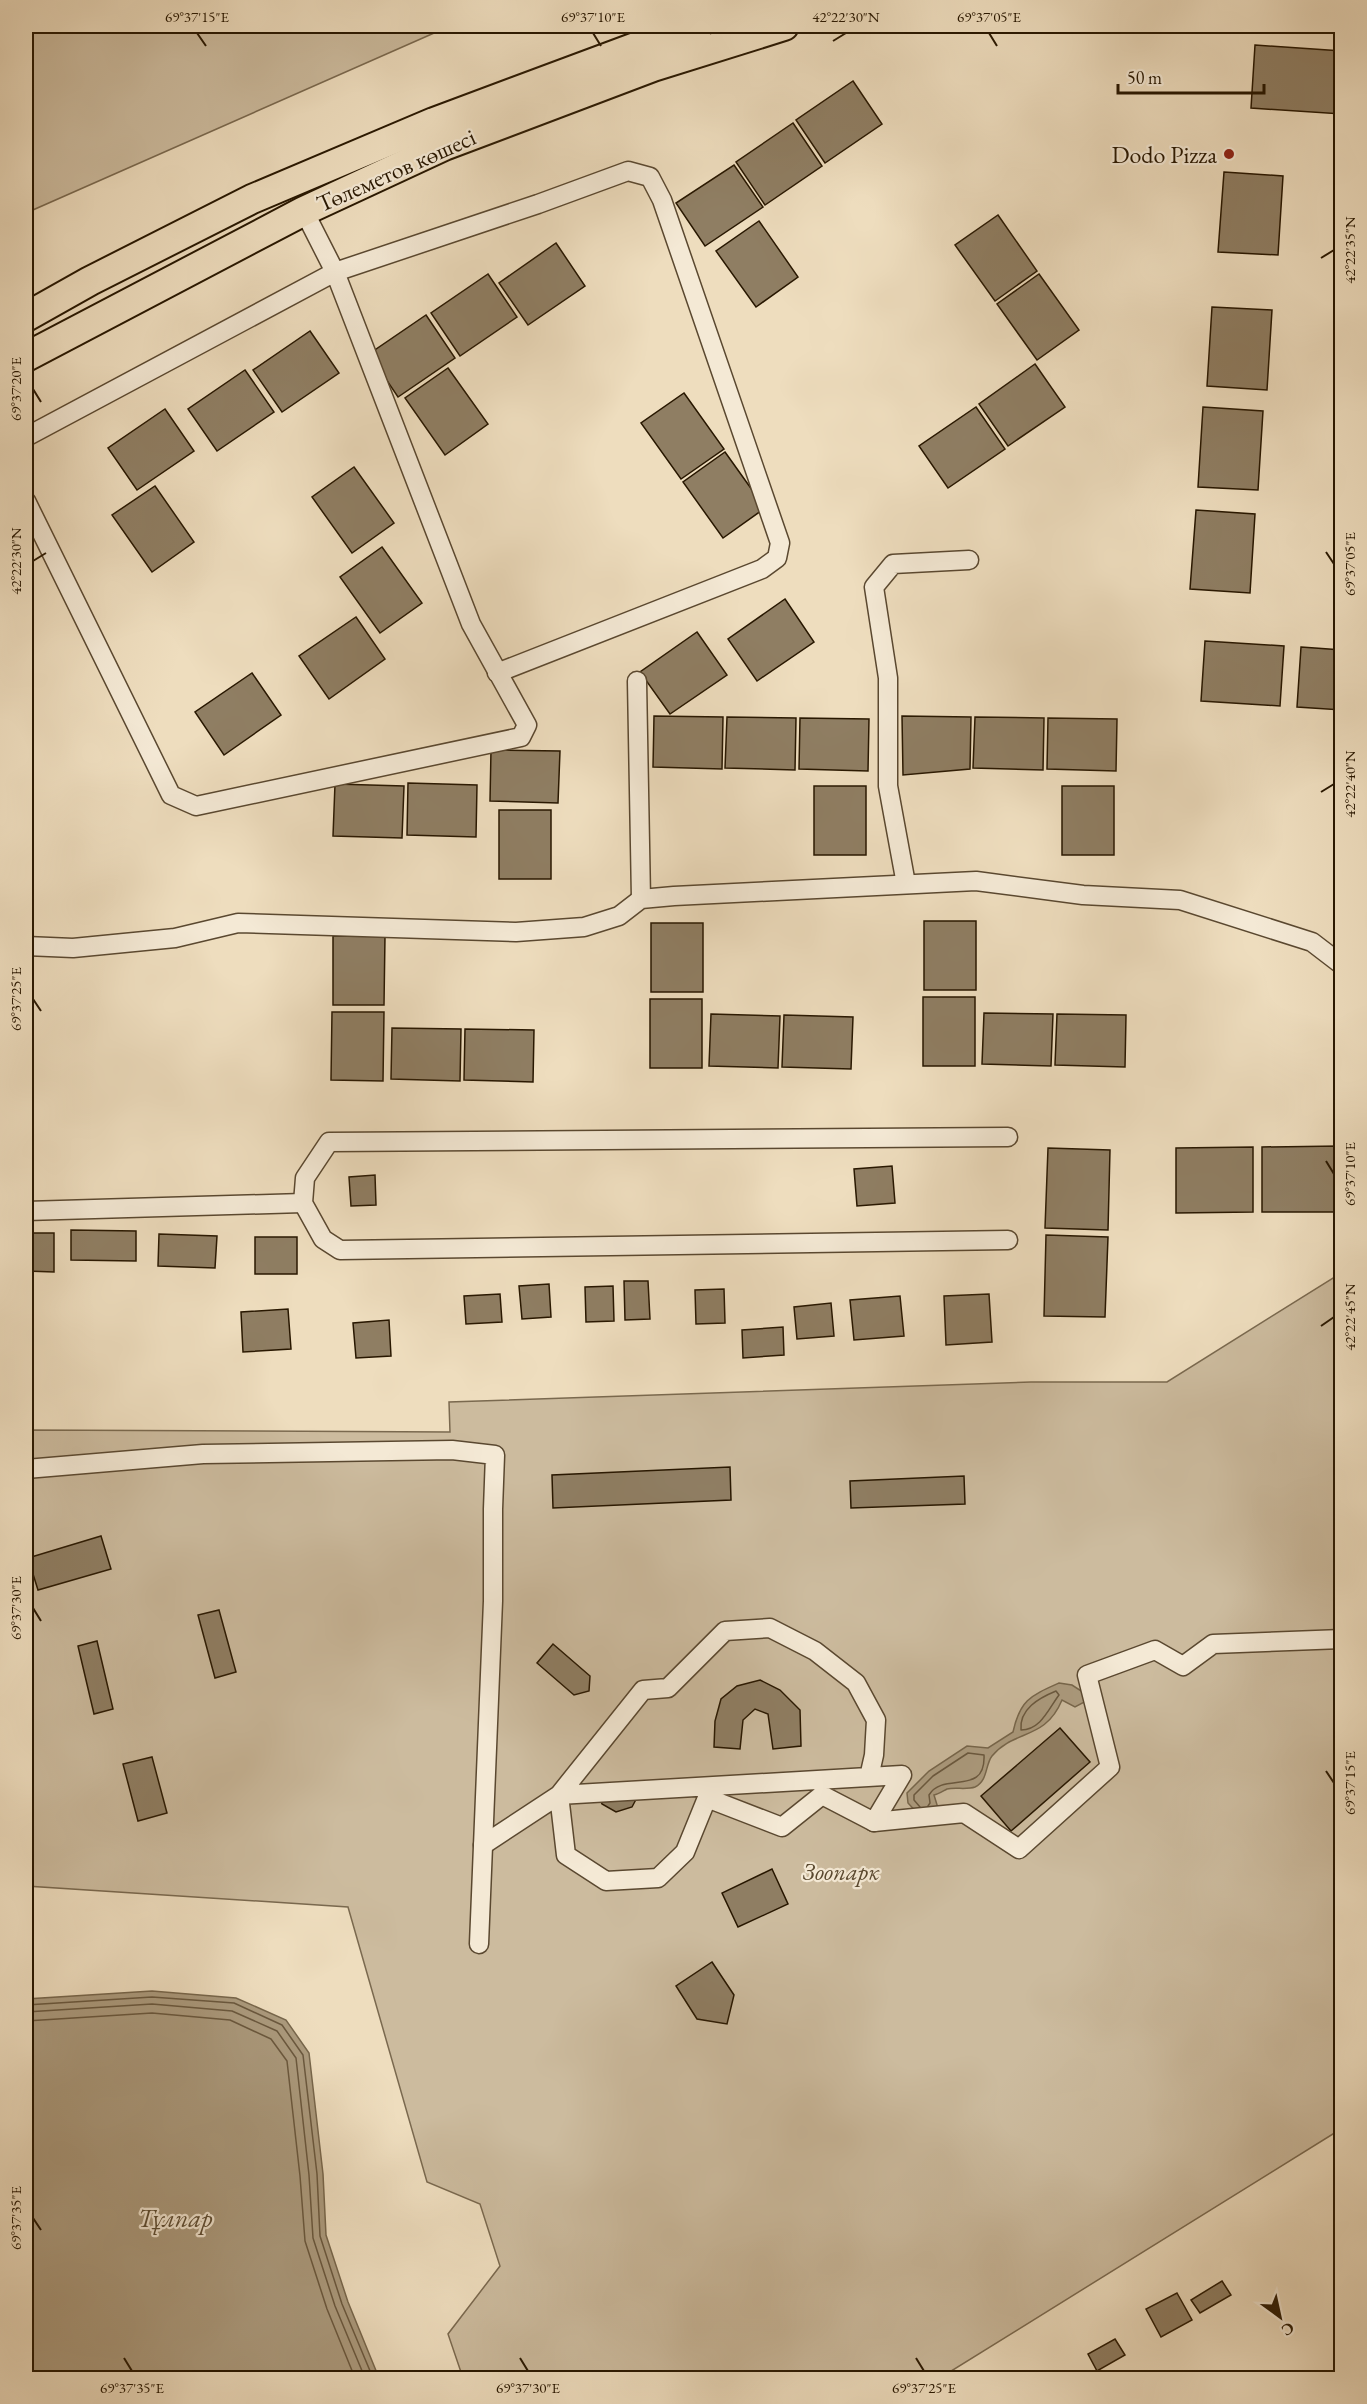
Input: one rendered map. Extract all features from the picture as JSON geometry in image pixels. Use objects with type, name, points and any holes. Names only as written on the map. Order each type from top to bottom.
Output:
[{"type":"main road","name":"Төлеметов көшесі","points":[[26,317],[90,281],[252,199],[434,122],[645,43],[699,26]]},
{"type":"main road","name":"Төлеметов көшесі","points":[[26,357],[304,211],[444,146],[653,68],[784,26]]},
{"type":"street","points":[[26,437],[335,272],[538,204],[628,171],[650,177],[662,200],[780,543],[777,558],[762,569],[497,673]]},
{"type":"street","points":[[26,501],[171,795],[195,806],[521,736],[527,725],[471,624],[335,272],[304,211]]},
{"type":"street","points":[[906,884],[888,786],[888,678],[874,586],[893,564],[969,560]]},
{"type":"street","points":[[637,681],[641,899]]},
{"type":"street","points":[[26,946],[73,948],[175,938],[238,923],[516,932],[584,927],[619,916],[641,899],[976,881],[1083,895],[1180,900],[1312,942],[1341,965]]},
{"type":"street","points":[[1008,1137],[329,1142],[305,1178],[303,1203],[323,1239],[340,1250],[1008,1240]]},
{"type":"street","points":[[26,1210],[303,1203]]},
{"type":"street","points":[[26,1469],[203,1454],[453,1450],[495,1455],[493,1601],[479,1944]]},
{"type":"street","points":[[483,1845],[559,1795],[643,1690],[668,1688],[725,1631],[770,1628],[815,1651],[856,1683],[876,1720],[874,1755],[869,1777]]},
{"type":"street","points":[[559,1795],[566,1855],[606,1881],[658,1878],[685,1852],[706,1798],[782,1827],[822,1795],[874,1822],[964,1813],[1019,1849],[1110,1767],[1087,1675],[1155,1650],[1183,1666],[1213,1644],[1341,1639]]},
{"type":"street","points":[[559,1795],[902,1775],[874,1822]]},
{"type":"green space","points":[[26,26],[450,26],[26,213]]},
{"type":"green space","name":"Зоопарк","points":[[1341,1273],[1341,2129],[940,2378],[463,2378],[448,2334],[500,2266],[480,2204],[427,2182],[348,1907],[26,1886],[26,1430],[450,1432],[449,1402],[1031,1382],[1167,1382]]},
{"type":"water","points":[[1059,1683],[1072,1685],[1092,1698],[1075,1707],[1062,1700],[1047,1722],[1038,1729],[1010,1742],[992,1756],[982,1781],[975,1787],[947,1789],[934,1795],[938,1808],[920,1816],[908,1803],[907,1793],[929,1771],[967,1746],[988,1748],[1013,1732],[1019,1713],[1028,1700]]},
{"type":"water","name":"Тұлпар","points":[[152,1991],[236,1998],[286,2020],[309,2053],[323,2174],[326,2235],[348,2302],[379,2378],[26,2378],[26,1999]]},
{"type":"building","points":[[1255,45],[1342,51],[1342,114],[1251,108]]},
{"type":"building","points":[[853,81],[882,124],[825,163],[796,120]]},
{"type":"building","points":[[793,123],[822,166],[765,205],[736,162]]},
{"type":"building","points":[[734,165],[763,207],[705,246],[676,203]]},
{"type":"building","points":[[1224,172],[1283,176],[1278,255],[1218,252]]},
{"type":"building","points":[[998,215],[1037,271],[995,301],[955,245]]},
{"type":"building","points":[[759,221],[798,277],[756,307],[716,251]]},
{"type":"building","points":[[556,243],[585,286],[528,325],[499,283]]},
{"type":"building","points":[[488,274],[517,317],[460,356],[431,313]]},
{"type":"building","points":[[1039,274],[1079,330],[1037,360],[997,304]]},
{"type":"building","points":[[1212,307],[1272,310],[1267,390],[1207,386]]},
{"type":"building","points":[[426,315],[455,358],[398,397],[369,354]]},
{"type":"building","points":[[310,331],[339,373],[282,412],[253,370]]},
{"type":"building","points":[[1035,364],[1065,407],[1008,446],[979,404]]},
{"type":"building","points":[[448,368],[488,424],[445,455],[405,398]]},
{"type":"building","points":[[245,370],[274,412],[217,451],[188,409]]},
{"type":"building","points":[[684,393],[724,449],[681,479],[641,423]]},
{"type":"building","points":[[976,407],[1005,449],[948,488],[919,446]]},
{"type":"building","points":[[1203,407],[1263,411],[1258,490],[1198,487]]},
{"type":"building","points":[[165,409],[194,451],[137,490],[108,448]]},
{"type":"building","points":[[725,452],[765,508],[723,538],[683,482]]},
{"type":"building","points":[[354,467],[394,523],[352,553],[312,497]]},
{"type":"building","points":[[155,486],[194,542],[152,572],[112,515]]},
{"type":"building","points":[[1196,510],[1255,514],[1250,593],[1190,589]]},
{"type":"building","points":[[382,547],[422,603],[380,633],[340,577]]},
{"type":"building","points":[[785,599],[814,642],[757,681],[728,639]]},
{"type":"building","points":[[356,617],[385,659],[329,699],[299,656]]},
{"type":"building","points":[[697,632],[727,675],[670,714],[640,672]]},
{"type":"building","points":[[1205,641],[1284,646],[1280,706],[1201,701]]},
{"type":"building","points":[[1301,647],[1342,650],[1342,710],[1297,707]]},
{"type":"building","points":[[252,673],[281,715],[224,755],[195,712]]},
{"type":"building","points":[[654,716],[723,717],[722,769],[653,767]]},
{"type":"building","points":[[902,716],[971,717],[970,769],[903,775]]},
{"type":"building","points":[[727,717],[796,718],[795,770],[725,768]]},
{"type":"building","points":[[975,717],[1044,718],[1043,770],[973,768]]},
{"type":"building","points":[[800,718],[869,719],[868,771],[799,769]]},
{"type":"building","points":[[1048,718],[1117,719],[1116,771],[1047,769]]},
{"type":"building","points":[[491,750],[560,751],[558,803],[490,801]]},
{"type":"building","points":[[408,783],[477,785],[476,837],[407,835]]},
{"type":"building","points":[[335,784],[404,786],[402,838],[333,836]]},
{"type":"building","points":[[814,786],[866,786],[866,855],[814,855]]},
{"type":"building","points":[[1062,786],[1114,786],[1114,855],[1062,855]]},
{"type":"building","points":[[499,810],[551,810],[551,879],[499,879]]},
{"type":"building","points":[[924,921],[976,921],[976,990],[924,990]]},
{"type":"building","points":[[651,923],[703,923],[703,992],[651,992]]},
{"type":"building","points":[[333,936],[385,936],[384,1005],[333,1005]]},
{"type":"building","points":[[923,997],[975,997],[975,1066],[923,1066]]},
{"type":"building","points":[[650,999],[702,999],[702,1068],[650,1068]]},
{"type":"building","points":[[332,1012],[384,1012],[383,1081],[331,1080]]},
{"type":"building","points":[[984,1013],[1053,1014],[1051,1066],[982,1064]]},
{"type":"building","points":[[711,1014],[780,1016],[778,1068],[709,1066]]},
{"type":"building","points":[[1057,1014],[1126,1015],[1125,1067],[1055,1065]]},
{"type":"building","points":[[784,1015],[853,1017],[851,1069],[782,1067]]},
{"type":"building","points":[[392,1028],[461,1029],[460,1081],[391,1079]]},
{"type":"building","points":[[465,1029],[534,1030],[533,1082],[464,1080]]},
{"type":"building","points":[[1339,1146],[1339,1212],[1262,1212],[1262,1147]]},
{"type":"building","points":[[1253,1147],[1253,1212],[1176,1213],[1176,1148]]},
{"type":"building","points":[[1048,1148],[1110,1150],[1108,1230],[1045,1228]]},
{"type":"building","points":[[892,1166],[895,1203],[857,1206],[854,1169]]},
{"type":"building","points":[[375,1175],[376,1205],[351,1206],[349,1177]]},
{"type":"building","points":[[71,1230],[136,1231],[136,1261],[71,1260]]},
{"type":"building","points":[[26,1233],[54,1233],[54,1272],[26,1271]]},
{"type":"building","points":[[159,1234],[217,1236],[215,1268],[158,1266]]},
{"type":"building","points":[[1046,1235],[1108,1237],[1105,1317],[1044,1316]]},
{"type":"building","points":[[255,1237],[297,1237],[297,1274],[255,1274]]},
{"type":"building","points":[[624,1281],[648,1281],[650,1319],[625,1320]]},
{"type":"building","points":[[549,1284],[551,1317],[522,1319],[519,1286]]},
{"type":"building","points":[[613,1286],[614,1321],[586,1322],[585,1287]]},
{"type":"building","points":[[724,1289],[725,1323],[696,1324],[695,1290]]},
{"type":"building","points":[[500,1294],[502,1322],[466,1324],[464,1296]]},
{"type":"building","points":[[989,1294],[992,1342],[946,1345],[944,1296]]},
{"type":"building","points":[[900,1296],[904,1336],[854,1340],[850,1300]]},
{"type":"building","points":[[831,1303],[834,1336],[797,1339],[794,1307]]},
{"type":"building","points":[[288,1309],[291,1349],[243,1352],[241,1312]]},
{"type":"building","points":[[389,1320],[391,1356],[356,1358],[353,1323]]},
{"type":"building","points":[[783,1327],[784,1355],[743,1358],[742,1330]]},
{"type":"building","points":[[730,1467],[731,1500],[553,1508],[552,1475]]},
{"type":"building","points":[[964,1476],[965,1504],[851,1508],[850,1481]]},
{"type":"building","points":[[101,1536],[111,1569],[38,1590],[28,1558]]},
{"type":"building","points":[[219,1610],[236,1672],[215,1678],[198,1615]]},
{"type":"building","points":[[97,1641],[113,1709],[94,1714],[78,1646]]},
{"type":"building","points":[[553,1644],[590,1676],[589,1691],[574,1695],[537,1663]]},
{"type":"building","points":[[760,1680],[780,1690],[800,1710],[801,1746],[773,1749],[768,1714],[755,1709],[743,1720],[740,1749],[714,1747],[715,1721],[721,1699],[737,1686]]},
{"type":"building","points":[[1060,1728],[1090,1762],[1011,1831],[981,1796]]},
{"type":"building","points":[[152,1757],[167,1813],[138,1821],[123,1764]]},
{"type":"building","points":[[641,1790],[632,1807],[616,1812],[602,1804],[597,1792]]},
{"type":"building","points":[[772,1869],[788,1904],[738,1927],[722,1893]]},
{"type":"building","points":[[712,1962],[734,1995],[727,2024],[697,2019],[676,1986]]},
{"type":"building","points":[[1222,2281],[1231,2295],[1200,2313],[1191,2300]]},
{"type":"building","points":[[1177,2293],[1192,2320],[1161,2337],[1146,2309]]},
{"type":"building","points":[[1115,2339],[1125,2355],[1097,2371],[1088,2354]]},
{"type":"place","name":"Dodo Pizza","points":[[1229,154]]}]
